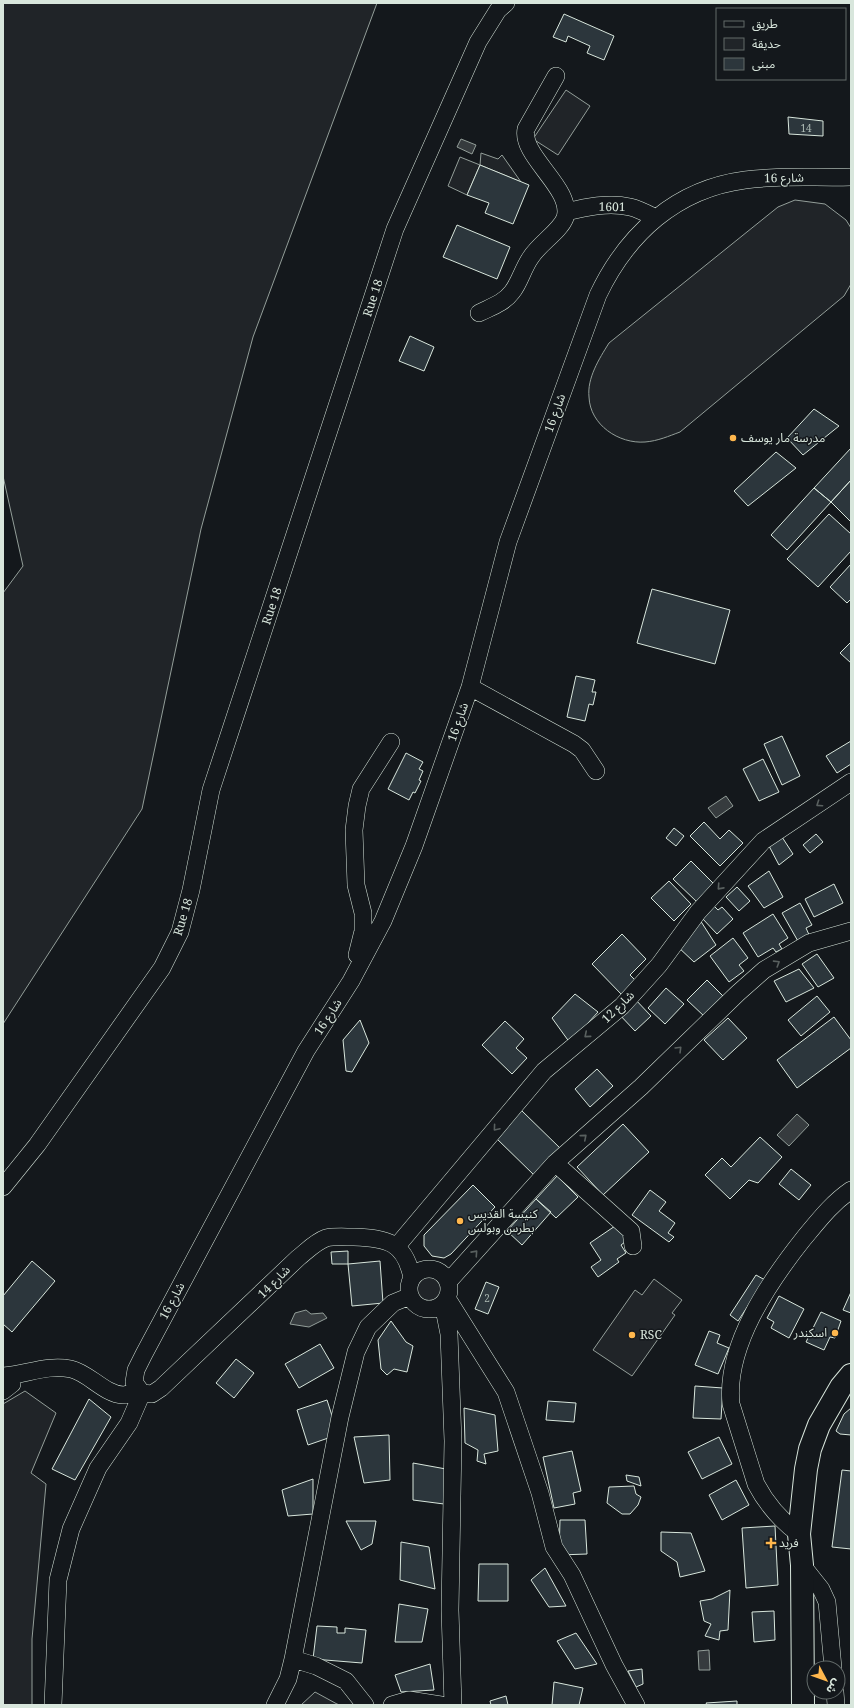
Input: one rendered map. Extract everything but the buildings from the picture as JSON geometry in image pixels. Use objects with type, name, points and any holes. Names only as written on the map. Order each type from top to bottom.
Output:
[{"type":"highway","points":[[803,1705],[802,1565],[799,1534],[810,1449],[819,1425],[841,1386],[851,1375]]},
{"type":"street","name":"Rue 18","points":[[3,1187],[37,1145],[162,968],[180,932],[191,890],[212,790],[395,229],[478,42],[498,10],[506,3]]},
{"type":"street","points":[[479,313],[498,304],[512,292],[531,256],[562,224],[566,212],[562,198],[526,142],[524,135],[526,128],[556,76]]},
{"type":"street","name":"شارع 16","points":[[140,1391],[134,1382],[136,1370],[306,1051],[351,981],[383,921],[414,846],[470,686],[508,542],[598,295],[609,273],[622,253],[638,234],[656,218],[689,197],[725,184],[763,178],[851,177]]},
{"type":"street","name":"1601","points":[[566,212],[587,207],[631,207],[656,218]]},
{"type":"street","points":[[470,686],[574,744],[582,750],[596,771]]},
{"type":"street","points":[[351,981],[363,932],[363,913],[356,885],[354,830],[356,806],[361,789],[391,742]]},
{"type":"street","name":"شارع 12","points":[[397,1246],[544,1071],[622,1006],[659,964],[698,912],[763,841],[851,782]]},
{"type":"street","points":[[397,1246],[410,1266],[412,1278],[409,1290],[410,1296],[416,1305],[427,1309],[438,1307],[446,1295],[555,1163],[641,1087],[692,1036],[764,970],[808,942],[851,931]]},
{"type":"street","points":[[555,1163],[631,1231],[633,1246]]},
{"type":"street","points":[[799,1534],[781,1520],[762,1495],[756,1484],[731,1404],[730,1396],[735,1358],[748,1326],[783,1265],[827,1211],[851,1190]]},
{"type":"street","name":"شارع 14","points":[[8,1376],[47,1367],[72,1369],[115,1393],[125,1395],[140,1391],[152,1394],[161,1388],[313,1245],[326,1238],[345,1237],[382,1239],[397,1246]]},
{"type":"street","points":[[412,1278],[422,1270],[435,1269],[445,1276],[453,1441],[450,1610],[453,1705]]},
{"type":"street","points":[[446,1295],[506,1392],[540,1493],[554,1547],[572,1575],[614,1665],[636,1705]]},
{"type":"street","points":[[275,1705],[288,1679],[293,1659],[340,1417],[356,1352],[368,1327],[393,1304],[410,1296]]},
{"type":"street","points":[[3,1391],[12,1384],[8,1376]]},
{"type":"street","points":[[53,1705],[58,1580],[71,1529],[98,1468],[129,1423],[140,1391]]},
{"type":"street","points":[[802,1565],[821,1589],[827,1602],[832,1660]]},
{"type":"street","points":[[293,1659],[316,1666],[346,1681],[366,1705]]},
{"type":"street","points":[[392,1705],[410,1700],[441,1705]]},
{"type":"green space","points":[[3,3],[377,3],[253,337],[201,529],[142,809],[3,1024],[3,593],[23,566],[3,476]]},
{"type":"green space","points":[[566,90],[590,106],[558,155],[533,139]]},
{"type":"green space","points":[[481,153],[498,159],[502,155],[521,182],[480,165]]},
{"type":"green space","points":[[460,157],[480,165],[467,195],[448,186]]},
{"type":"green space","points":[[795,200],[825,204],[846,220],[851,228],[851,284],[844,296],[680,432],[650,441],[635,442],[625,440],[608,431],[600,424],[595,416],[591,407],[589,390],[594,369],[609,343],[778,207]]},
{"type":"green space","points":[[429,1276],[438,1280],[442,1289],[438,1298],[429,1302],[420,1298],[416,1289],[420,1280]]},
{"type":"green space","name":"RSC","points":[[654,1279],[682,1300],[672,1313],[675,1315],[632,1376],[593,1350],[635,1290],[642,1295]]},
{"type":"green space","points":[[25,1391],[56,1413],[31,1473],[46,1484],[32,1639],[32,1705],[3,1705],[3,1404]]},
{"type":"green space","points":[[315,1692],[337,1704],[340,1705],[301,1705]]},
{"type":"shaded area","points":[[461,139],[476,145],[472,154],[457,147]]},
{"type":"shaded area","points":[[726,796],[733,806],[716,818],[708,808]]},
{"type":"shaded area","points":[[797,1114],[809,1125],[789,1146],[777,1135]]},
{"type":"shaded area","points":[[306,1310],[311,1314],[323,1313],[327,1318],[309,1327],[290,1324],[295,1313]]},
{"type":"shaded area","points":[[709,1650],[710,1670],[699,1670],[698,1651]]},
{"type":"place","name":"مدرسة مار يوسف","points":[[733,438]]},
{"type":"place","name":"كنيسة القديس بطرس وبولس","points":[[460,1221]]},
{"type":"place","name":"اسكندر","points":[[835,1333]]},
{"type":"place","name":"RSC","points":[[632,1335]]},
{"type":"place","name":"فريد","points":[[771,1543]]}]
